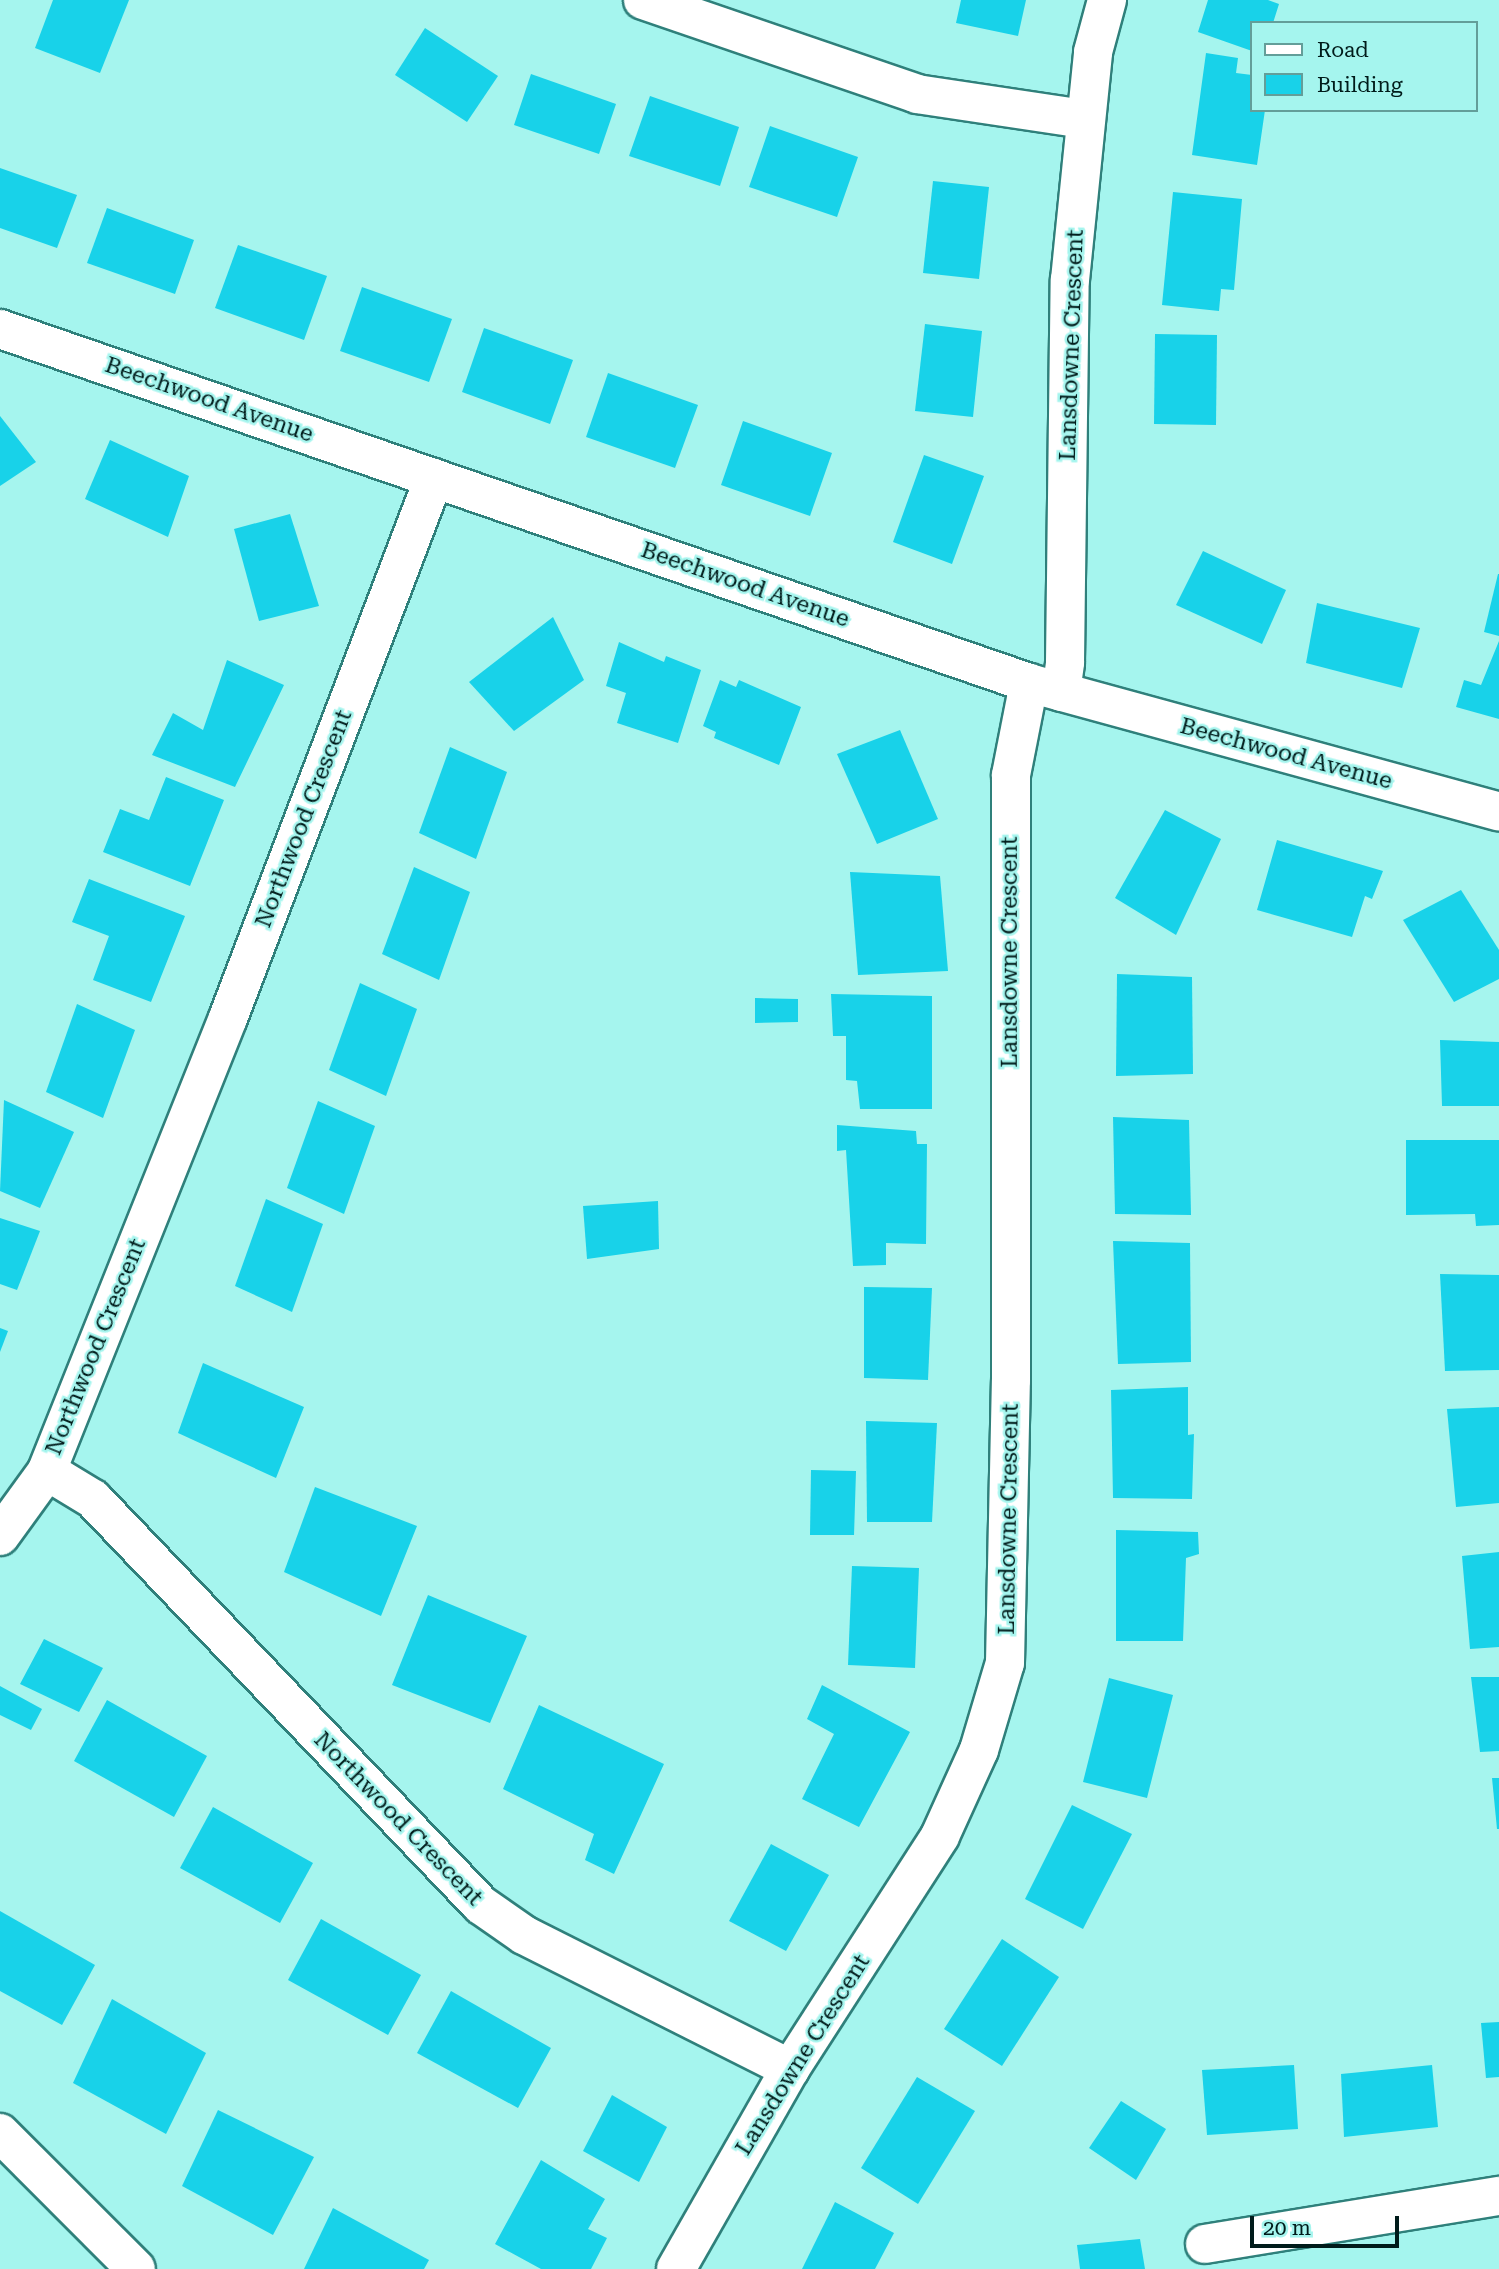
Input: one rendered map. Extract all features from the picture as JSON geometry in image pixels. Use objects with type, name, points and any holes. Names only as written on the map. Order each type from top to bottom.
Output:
[{"type":"street","points":[[643,0],[917,94],[1085,120]]},
{"type":"street","name":"Lansdowne Crescent","points":[[676,2269],[790,2070],[940,1836],[979,1750],[1005,1663],[1011,1380],[1011,775],[1045,688],[1065,662],[1070,280],[1093,52],[1107,0]]},
{"type":"street","name":"Beechwood Avenue","points":[[0,328],[1045,688],[1499,812]]},
{"type":"street","name":"Northwood Crescent","points":[[434,478],[233,1005],[47,1471],[93,1499],[481,1905],[524,1935],[790,2070]]},
{"type":"street","points":[[0,1536],[47,1471]]},
{"type":"street","points":[[0,2133],[136,2269]]},
{"type":"street","points":[[1205,2244],[1499,2196]]},
{"type":"building","points":[[53,0],[129,0],[100,73],[35,48]]},
{"type":"building","points":[[961,0],[1026,0],[1018,36],[956,23]]},
{"type":"building","points":[[1208,0],[1268,0],[1279,4],[1274,21],[1250,21],[1250,50],[1198,32]]},
{"type":"building","points":[[425,28],[498,76],[467,122],[395,75]]},
{"type":"building","points":[[1206,53],[1238,58],[1236,73],[1250,75],[1250,112],[1265,112],[1257,165],[1192,155]]},
{"type":"building","points":[[531,74],[616,104],[599,154],[514,125]]},
{"type":"building","points":[[650,96],[739,127],[720,186],[629,156]]},
{"type":"building","points":[[770,126],[858,157],[837,217],[749,187]]},
{"type":"building","points":[[0,168],[77,195],[57,248],[0,228]]},
{"type":"building","points":[[933,181],[989,187],[979,279],[923,273]]},
{"type":"building","points":[[1173,192],[1242,199],[1234,290],[1221,289],[1219,311],[1162,305]]},
{"type":"building","points":[[107,208],[194,240],[175,294],[87,263]]},
{"type":"building","points":[[238,245],[327,276],[304,340],[215,308]]},
{"type":"building","points":[[362,287],[452,319],[429,382],[340,351]]},
{"type":"building","points":[[925,324],[982,331],[973,417],[915,411]]},
{"type":"building","points":[[484,328],[573,360],[550,424],[462,392]]},
{"type":"building","points":[[1155,334],[1217,335],[1216,425],[1154,424]]},
{"type":"building","points":[[608,373],[698,405],[675,468],[586,437]]},
{"type":"building","points":[[0,416],[36,462],[0,486]]},
{"type":"building","points":[[743,421],[832,453],[810,516],[721,485]]},
{"type":"building","points":[[110,440],[189,476],[168,537],[85,499]]},
{"type":"building","points":[[924,455],[984,476],[952,564],[893,542]]},
{"type":"building","points":[[290,514],[319,606],[259,621],[234,529]]},
{"type":"building","points":[[1203,551],[1286,590],[1262,644],[1176,605]]},
{"type":"building","points":[[1499,574],[1499,636],[1484,632]]},
{"type":"building","points":[[1317,603],[1420,628],[1402,688],[1306,663]]},
{"type":"building","points":[[553,617],[584,680],[514,731],[469,682]]},
{"type":"building","points":[[1499,641],[1499,719],[1456,707],[1464,680],[1481,685]]},
{"type":"building","points":[[619,642],[664,662],[666,656],[701,670],[678,743],[617,723],[626,693],[606,686]]},
{"type":"building","points":[[227,660],[284,685],[235,787],[152,755],[173,713],[203,730]]},
{"type":"building","points":[[720,680],[736,687],[739,680],[801,707],[779,765],[714,738],[716,732],[703,726]]},
{"type":"building","points":[[900,730],[938,819],[877,844],[837,754]]},
{"type":"building","points":[[450,747],[507,772],[476,859],[419,833]]},
{"type":"building","points":[[166,777],[224,800],[190,886],[103,852],[120,809],[149,820]]},
{"type":"building","points":[[1165,810],[1221,839],[1176,935],[1115,898]]},
{"type":"building","points":[[1277,840],[1383,871],[1372,899],[1365,896],[1352,937],[1257,910]]},
{"type":"building","points":[[414,867],[470,892],[439,980],[382,954]]},
{"type":"building","points":[[850,872],[940,876],[948,971],[858,975]]},
{"type":"building","points":[[89,879],[185,916],[151,1002],[93,980],[109,936],[72,922]]},
{"type":"building","points":[[1461,890],[1499,950],[1499,979],[1454,1002],[1403,920]]},
{"type":"building","points":[[1117,974],[1192,977],[1193,1074],[1116,1076]]},
{"type":"building","points":[[360,983],[417,1009],[386,1096],[329,1070]]},
{"type":"building","points":[[831,994],[932,996],[932,1109],[860,1109],[857,1081],[846,1080],[846,1036],[833,1036]]},
{"type":"building","points":[[755,998],[798,999],[798,1022],[755,1023]]},
{"type":"building","points":[[77,1004],[135,1030],[103,1118],[46,1092]]},
{"type":"building","points":[[1440,1040],[1499,1042],[1499,1106],[1442,1106]]},
{"type":"building","points":[[4,1100],[74,1132],[40,1208],[0,1191]]},
{"type":"building","points":[[318,1101],[375,1126],[344,1214],[287,1188]]},
{"type":"building","points":[[1113,1117],[1189,1120],[1191,1215],[1115,1214]]},
{"type":"building","points":[[837,1125],[916,1131],[917,1144],[927,1144],[926,1244],[886,1243],[886,1265],[853,1266],[846,1150],[837,1151]]},
{"type":"building","points":[[1406,1140],[1499,1140],[1499,1225],[1476,1226],[1475,1214],[1406,1215]]},
{"type":"building","points":[[266,1199],[323,1224],[292,1312],[235,1286]]},
{"type":"building","points":[[658,1201],[659,1249],[587,1259],[583,1206]]},
{"type":"building","points":[[0,1218],[40,1231],[17,1290],[0,1284]]},
{"type":"building","points":[[1113,1241],[1190,1243],[1191,1362],[1118,1364]]},
{"type":"building","points":[[1440,1274],[1499,1275],[1499,1370],[1445,1371]]},
{"type":"building","points":[[864,1287],[932,1288],[928,1380],[864,1378]]},
{"type":"building","points":[[0,1328],[8,1331],[0,1352]]},
{"type":"building","points":[[203,1363],[304,1407],[276,1478],[178,1433]]},
{"type":"building","points":[[1188,1387],[1188,1435],[1194,1434],[1192,1499],[1113,1498],[1111,1390]]},
{"type":"building","points":[[1499,1407],[1499,1503],[1456,1507],[1447,1409]]},
{"type":"building","points":[[866,1421],[937,1423],[932,1522],[867,1522]]},
{"type":"building","points":[[811,1470],[856,1471],[854,1535],[810,1535]]},
{"type":"building","points":[[315,1487],[417,1526],[381,1616],[284,1572]]},
{"type":"building","points":[[1116,1530],[1198,1532],[1199,1554],[1186,1558],[1183,1641],[1116,1641]]},
{"type":"building","points":[[1499,1552],[1499,1647],[1470,1649],[1462,1556]]},
{"type":"building","points":[[852,1566],[919,1568],[915,1668],[848,1665]]},
{"type":"building","points":[[428,1595],[527,1636],[490,1723],[392,1685]]},
{"type":"building","points":[[44,1639],[103,1668],[79,1712],[20,1684]]},
{"type":"building","points":[[1471,1677],[1499,1677],[1499,1751],[1480,1752]]},
{"type":"building","points":[[1109,1678],[1173,1695],[1147,1798],[1083,1782]]},
{"type":"building","points":[[822,1685],[910,1732],[859,1827],[802,1799],[834,1734],[807,1719]]},
{"type":"building","points":[[0,1686],[42,1709],[31,1730],[0,1715]]},
{"type":"building","points":[[107,1700],[207,1756],[174,1817],[74,1761]]},
{"type":"building","points":[[539,1705],[664,1764],[614,1874],[585,1860],[594,1834],[503,1789]]},
{"type":"building","points":[[1492,1778],[1499,1778],[1499,1829],[1497,1829]]},
{"type":"building","points":[[1072,1805],[1132,1834],[1083,1929],[1025,1899]]},
{"type":"building","points":[[213,1807],[313,1863],[280,1923],[180,1868]]},
{"type":"building","points":[[771,1844],[829,1875],[786,1951],[729,1921]]},
{"type":"building","points":[[0,1911],[95,1965],[62,2025],[0,1991]]},
{"type":"building","points":[[321,1919],[421,1975],[388,2035],[288,1980]]},
{"type":"building","points":[[1002,1939],[1059,1977],[1002,2066],[944,2029]]},
{"type":"building","points":[[451,1991],[551,2048],[518,2108],[417,2053]]},
{"type":"building","points":[[112,1999],[206,2053],[166,2134],[73,2083]]},
{"type":"building","points":[[1499,2022],[1499,2077],[1486,2078],[1481,2023]]},
{"type":"building","points":[[1294,2065],[1298,2129],[1207,2135],[1202,2070]]},
{"type":"building","points":[[1432,2065],[1438,2127],[1344,2137],[1341,2074]]},
{"type":"building","points":[[917,2077],[975,2111],[918,2204],[861,2168]]},
{"type":"building","points":[[612,2095],[667,2127],[639,2182],[583,2151]]},
{"type":"building","points":[[1121,2101],[1166,2129],[1136,2180],[1089,2148]]},
{"type":"building","points":[[218,2110],[314,2157],[273,2235],[182,2186]]},
{"type":"building","points":[[541,2160],[605,2199],[588,2229],[607,2238],[591,2269],[541,2269],[495,2244]]},
{"type":"building","points":[[835,2202],[894,2233],[875,2269],[802,2269]]},
{"type":"building","points":[[333,2208],[429,2260],[424,2269],[304,2269]]},
{"type":"building","points":[[1140,2239],[1145,2269],[1080,2269],[1077,2245]]}]
